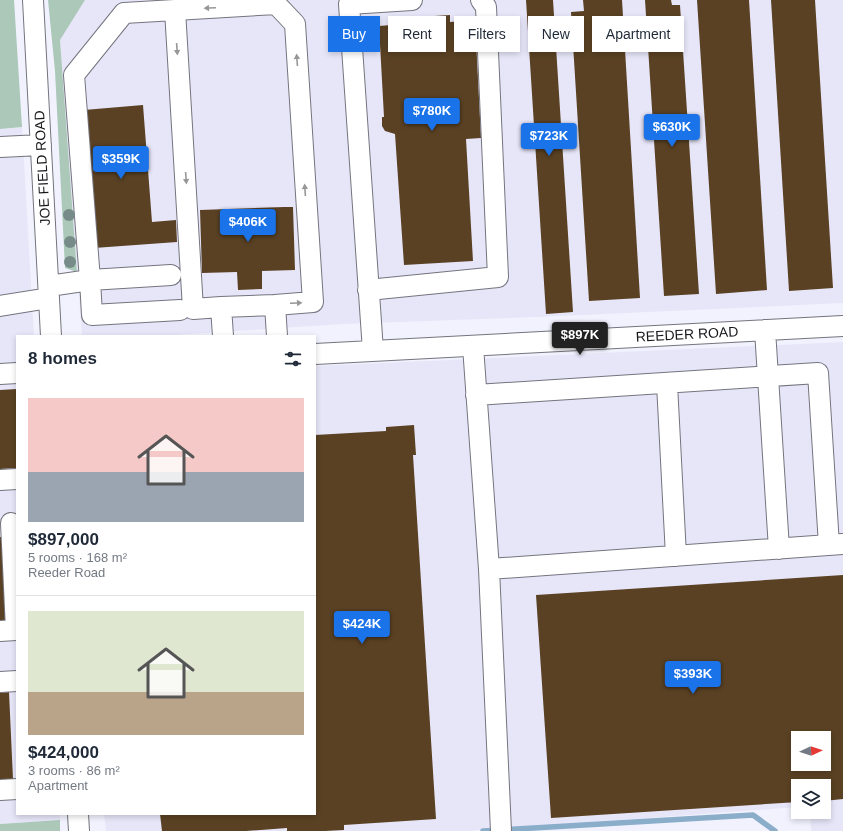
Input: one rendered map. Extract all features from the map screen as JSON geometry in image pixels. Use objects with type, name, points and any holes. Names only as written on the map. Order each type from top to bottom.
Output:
[{"type":"street","name":"JOE FIELD ROAD","points":[[33,0],[51,335]]},
{"type":"street","points":[[373,351],[349,4],[412,0]]},
{"type":"street","points":[[368,290],[498,277],[486,7],[481,0]]},
{"type":"street","points":[[175,10],[193,309],[313,302],[295,24],[276,4],[124,13],[74,75],[92,315],[180,310]]},
{"type":"street","points":[[0,147],[41,145]]},
{"type":"street","points":[[0,306],[90,280],[171,275]]},
{"type":"street","points":[[275,304],[277,335]]},
{"type":"street","points":[[221,307],[223,335]]},
{"type":"street","name":"REEDER ROAD","points":[[316,354],[843,326]]},
{"type":"street","points":[[765,330],[779,548]]},
{"type":"street","points":[[473,346],[489,569],[501,827]]},
{"type":"street","points":[[0,374],[16,373]]},
{"type":"street","points":[[476,395],[667,384],[818,373],[836,544],[489,569]]},
{"type":"street","points":[[667,384],[676,556]]},
{"type":"street","points":[[0,480],[16,479]]},
{"type":"street","points":[[9,523],[11,630]]},
{"type":"street","points":[[0,682],[16,681]]},
{"type":"street","points":[[0,790],[16,789]]},
{"type":"street","points":[[78,815],[79,831]]},
{"type":"shaded area","points":[[85,0],[843,0],[843,303],[344,324],[174,335],[82,335],[60,40]]},
{"type":"shaded area","points":[[22,127],[34,335],[16,335],[16,815],[60,815],[60,820],[0,824],[0,129]]},
{"type":"shaded area","points":[[843,342],[843,831],[811,831],[810,819],[831,819],[831,779],[791,779],[791,808],[470,831],[106,831],[104,815],[316,815],[316,366]]},
{"type":"green space","points":[[0,0],[14,0],[22,127],[0,129]]},
{"type":"green space","points":[[48,0],[85,0],[60,40],[77,272],[65,268],[55,71]]},
{"type":"green space","points":[[60,820],[60,831],[0,831],[0,824]]},
{"type":"building","points":[[526,0],[553,0],[554,16],[528,16],[528,31]]},
{"type":"building","points":[[583,0],[622,0],[623,16],[592,16],[592,52],[625,52],[640,298],[589,301],[573,52],[584,52],[584,16],[571,16],[571,12],[584,11]]},
{"type":"building","points":[[645,0],[671,0],[672,5],[680,5],[681,16],[646,16]]},
{"type":"building","points":[[697,0],[749,0],[767,290],[716,294]]},
{"type":"building","points":[[771,0],[815,0],[833,288],[789,291]]},
{"type":"building","points":[[450,15],[450,22],[454,22],[454,52],[477,52],[481,138],[466,139],[473,261],[404,265],[395,134],[385,131],[382,126],[382,117],[384,117],[380,26],[388,25],[388,52],[446,52],[446,16],[435,16]]},
{"type":"building","points":[[529,52],[556,52],[573,312],[546,314]]},
{"type":"building","points":[[648,52],[683,52],[699,294],[664,296]]},
{"type":"building","points":[[143,105],[152,222],[176,220],[177,242],[94,248],[84,110]]},
{"type":"building","points":[[293,207],[295,270],[262,271],[262,289],[238,290],[237,272],[202,273],[200,210]]},
{"type":"building","points":[[16,389],[16,468],[0,469],[0,390]]},
{"type":"building","points":[[414,425],[416,455],[413,455],[436,819],[344,825],[344,830],[325,831],[287,831],[287,828],[246,831],[162,831],[160,815],[316,815],[316,435],[386,431],[386,427]]},
{"type":"building","points":[[0,537],[2,537],[6,624],[0,624]]},
{"type":"building","points":[[843,575],[843,799],[831,800],[831,779],[791,779],[791,802],[551,818],[536,595]]},
{"type":"building","points":[[9,692],[13,779],[0,780],[0,693]]},
{"type":"waterway","points":[[483,831],[753,815],[775,831]]}]
